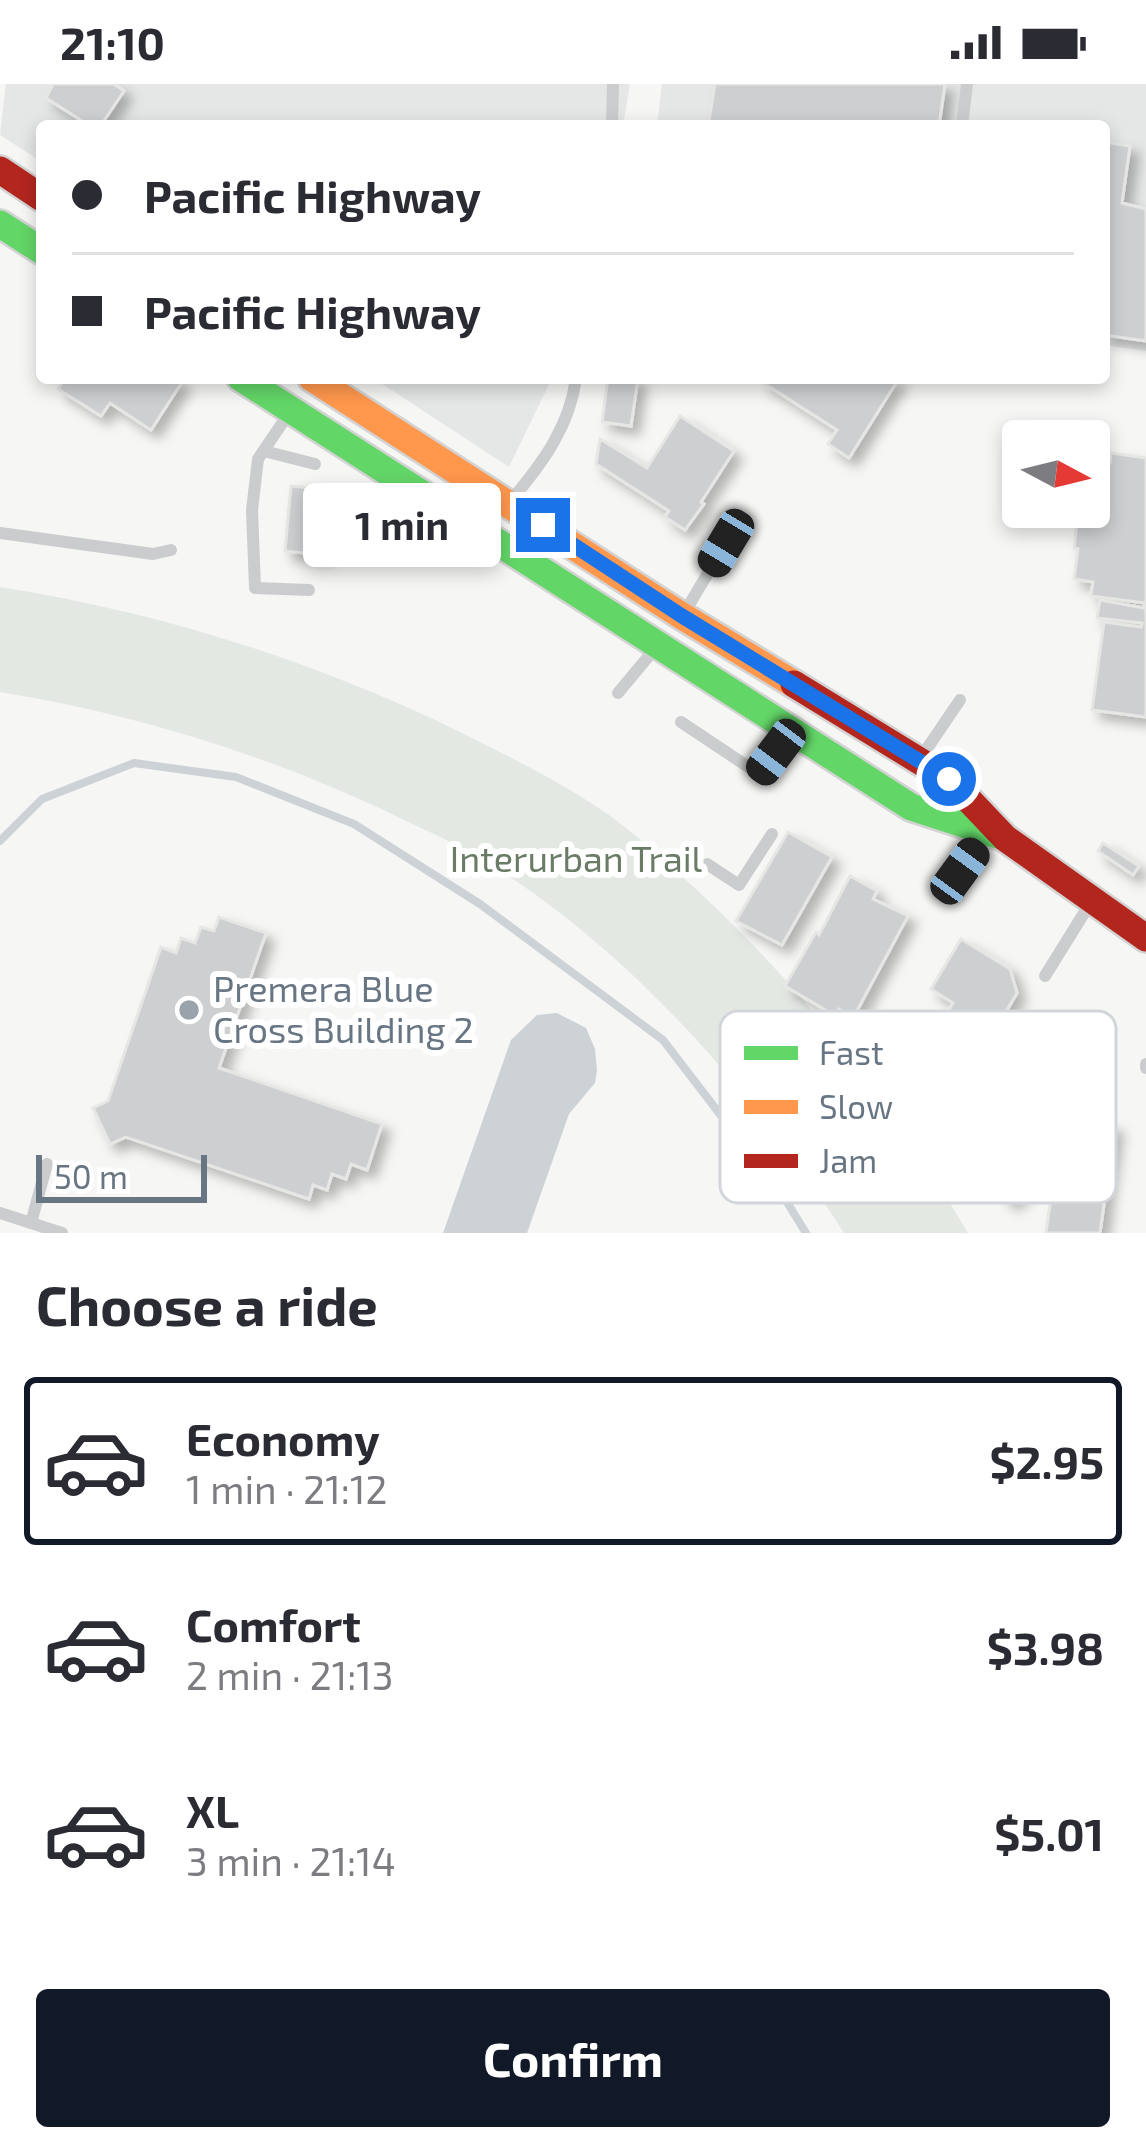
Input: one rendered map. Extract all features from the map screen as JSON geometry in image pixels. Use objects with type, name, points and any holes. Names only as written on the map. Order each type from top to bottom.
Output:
[{"type":"highway","points":[[0,170],[36,194]]},
{"type":"highway","points":[[0,224],[36,247]]},
{"type":"highway","points":[[250,384],[790,730],[908,813],[997,835]]},
{"type":"highway","points":[[321,384],[682,616],[949,779],[997,835],[1146,938]]},
{"type":"lane","points":[[612,120],[613,84]]},
{"type":"lane","points":[[963,120],[967,84]]},
{"type":"lane","points":[[508,502],[561,432],[575,384]]},
{"type":"lane","points":[[291,410],[258,459],[252,510],[255,588],[309,590]]},
{"type":"lane","points":[[263,451],[314,464]]},
{"type":"lane","points":[[0,533],[153,554],[171,550]]},
{"type":"lane","points":[[682,616],[726,543]]},
{"type":"lane","points":[[618,693],[657,645]]},
{"type":"lane","points":[[919,761],[960,700]]},
{"type":"lane","points":[[682,722],[759,774],[790,730]]},
{"type":"lane","points":[[707,864],[739,885],[772,834]]},
{"type":"lane","points":[[947,892],[997,835]]},
{"type":"lane","points":[[1046,976],[1093,898]]},
{"type":"lane","points":[[31,1223],[47,1164]]},
{"type":"lane","points":[[0,1213],[62,1233]]},
{"type":"shaded area","points":[[6,84],[630,84],[624,120],[36,120],[36,158],[0,135]]},
{"type":"shaded area","points":[[662,84],[1146,84],[1146,351],[1110,346],[1110,120],[658,120]]},
{"type":"shaded area","points":[[382,384],[549,384],[509,467]]},
{"type":"shaded area","points":[[557,1013],[586,1028],[597,1070],[595,1083],[569,1114],[527,1233],[443,1233],[511,1040],[537,1015]]},
{"type":"green space","name":"Interurban Trail","points":[[0,587],[190,629],[373,692],[536,771],[609,815],[699,892],[813,1011],[720,1011],[720,1067],[596,943],[474,854],[358,798],[258,759],[157,726],[0,692]]},
{"type":"green space","name":"Interurban Trail","points":[[824,1203],[949,1203],[968,1233],[844,1233]]},
{"type":"building","points":[[53,84],[114,84],[124,91],[104,120],[81,120],[46,98]]},
{"type":"building","points":[[715,84],[945,84],[940,120],[709,120]]},
{"type":"building","points":[[1110,143],[1130,146],[1122,203],[1146,209],[1146,341],[1110,336]]},
{"type":"building","points":[[61,384],[181,384],[151,430],[110,403],[101,416],[58,389]]},
{"type":"building","points":[[607,384],[637,384],[631,426],[602,422]]},
{"type":"building","points":[[765,384],[895,384],[849,458],[828,444],[837,430]]},
{"type":"building","points":[[680,416],[734,451],[685,530],[665,517],[669,511],[596,464],[600,439],[647,468]]},
{"type":"building","points":[[1111,453],[1146,458],[1146,717],[1092,710],[1104,622],[1141,627],[1142,623],[1097,618],[1100,600],[1144,608],[1145,603],[1091,596],[1093,582],[1074,579],[1076,528],[1110,528]]},
{"type":"building","points":[[291,486],[330,490],[323,555],[285,551]]},
{"type":"building","points":[[788,832],[832,857],[782,945],[736,921]]},
{"type":"building","points":[[1103,843],[1139,866],[1133,875],[1098,851]]},
{"type":"building","points":[[850,876],[877,891],[873,899],[908,916],[857,1011],[827,1011],[785,986],[816,932],[819,935]]},
{"type":"building","name":"Premera Blue Cross Building 2","points":[[219,917],[266,933],[219,1068],[382,1124],[367,1170],[351,1164],[346,1179],[332,1174],[327,1190],[313,1185],[309,1199],[126,1137],[110,1144],[93,1108],[108,1101],[161,947],[176,953],[181,938],[195,943],[201,927],[214,931]]},
{"type":"building","points":[[961,939],[1010,969],[1017,993],[1006,1011],[948,1011],[953,1003],[931,989]]},
{"type":"building","points":[[1050,1203],[1104,1203],[1100,1233],[1046,1233]]},
{"type":"waterway","points":[[0,841],[42,799],[134,763],[236,777],[354,824],[480,904],[663,1040],[720,1114]]},
{"type":"waterway","points":[[787,1203],[806,1233]]},
{"type":"traffic: fast","points":[[0,224],[36,247]]},
{"type":"traffic: fast","points":[[250,384],[911,807],[997,835]]},
{"type":"traffic: slow","points":[[321,384],[794,684]]},
{"type":"traffic: jam","points":[[0,170],[36,194]]},
{"type":"traffic: jam","points":[[794,684],[949,779],[1005,838],[1146,938]]},
{"type":"place","name":"Premera Blue Cross Building 2","points":[[189,1010]]},
{"type":"route","points":[[543,525],[949,779]]}]
